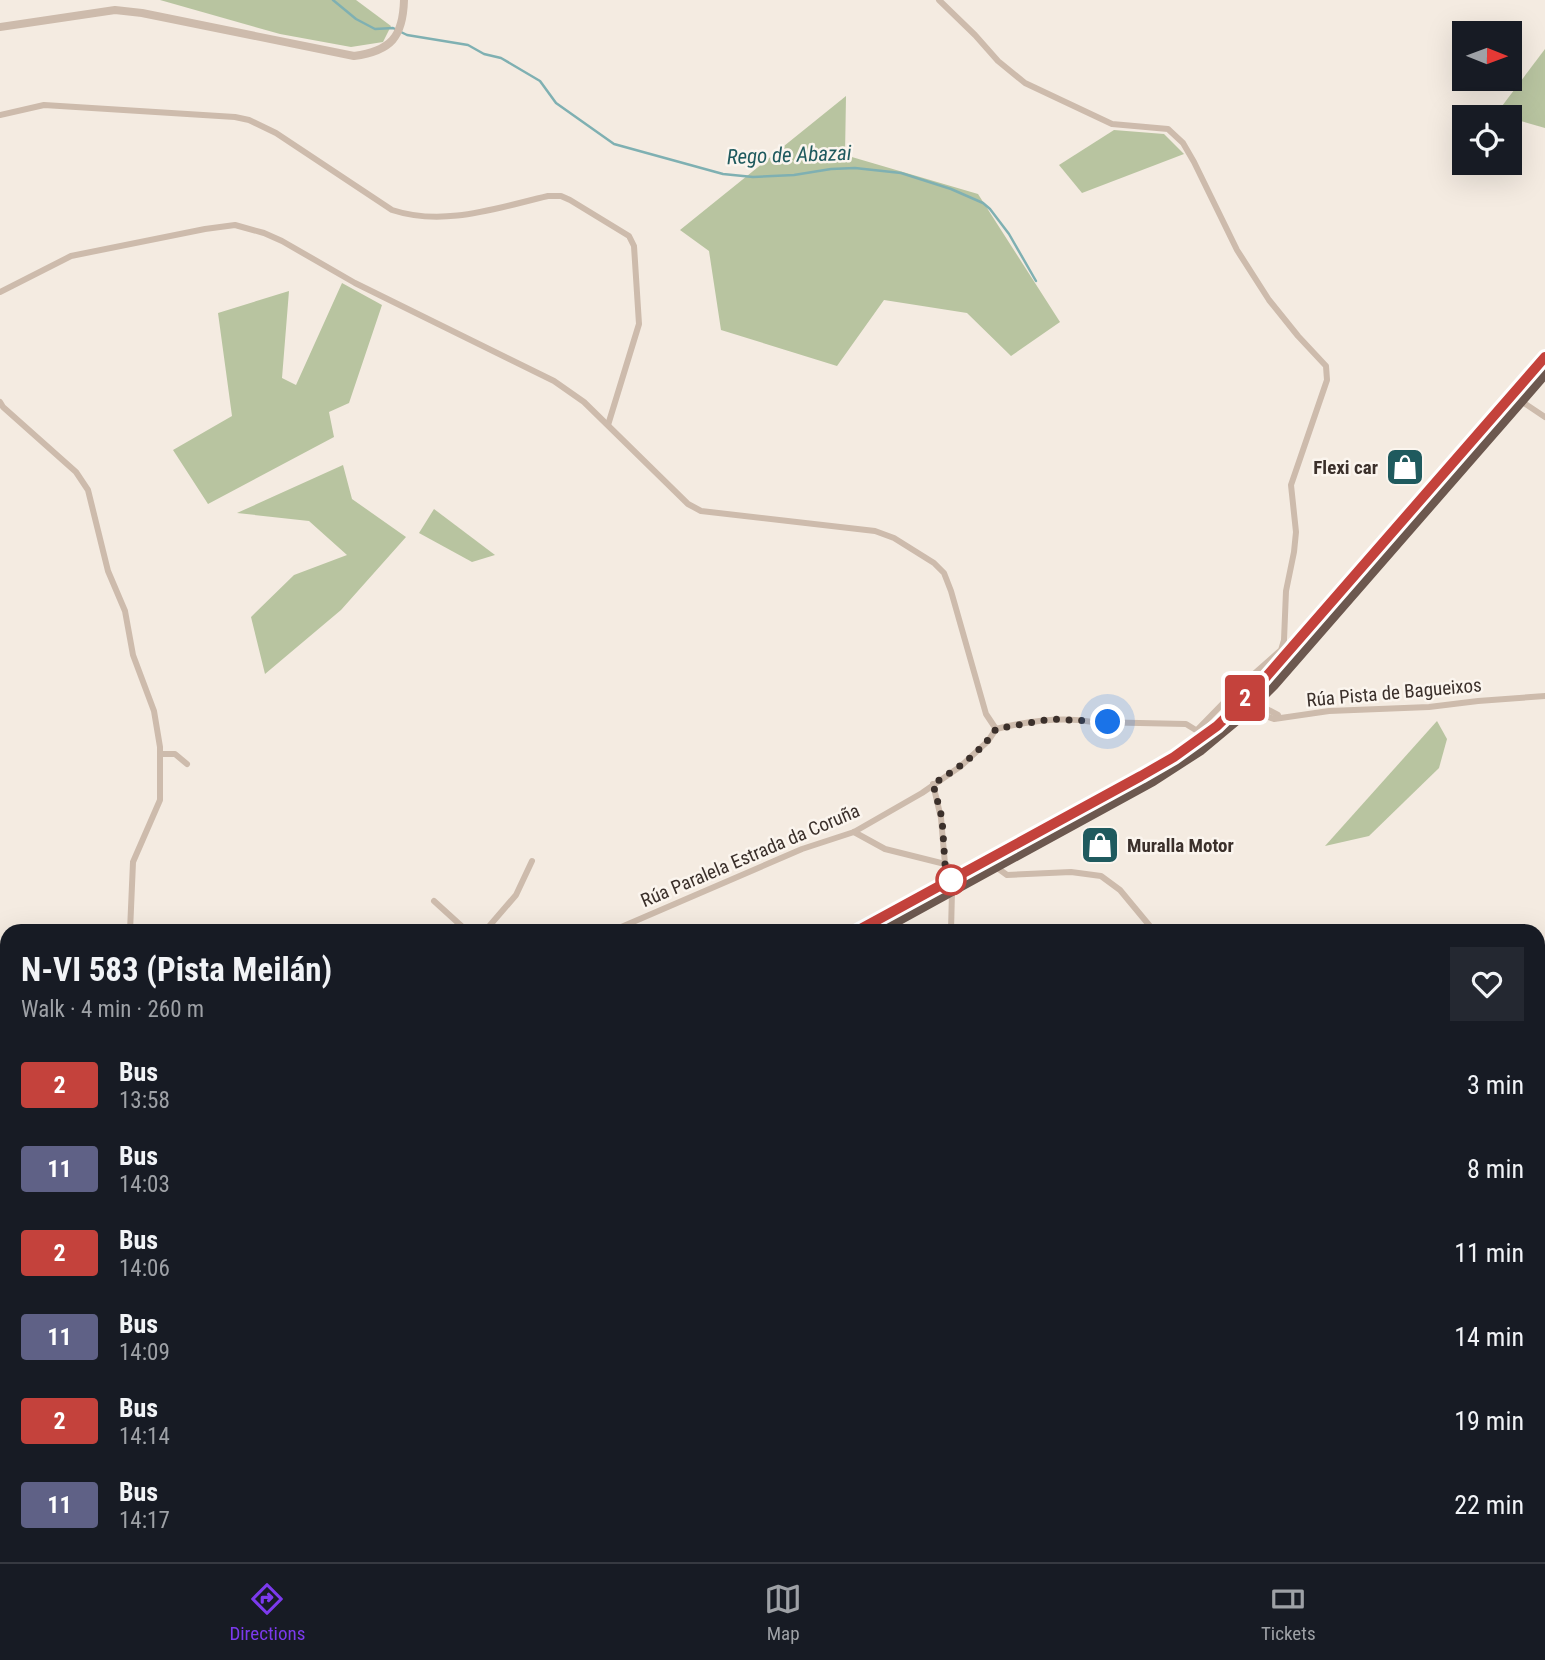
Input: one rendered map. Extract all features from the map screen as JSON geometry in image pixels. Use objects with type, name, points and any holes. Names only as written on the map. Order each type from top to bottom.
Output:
[{"type":"highway","points":[[871,924],[1141,776],[1259,685],[1285,650],[1545,357]]},
{"type":"highway","points":[[892,924],[1153,781],[1201,750],[1249,710],[1274,685],[1542,379]]},
{"type":"street","points":[[0,27],[115,10],[154,15],[354,56],[372,53],[388,46],[398,34],[404,17],[404,0]]},
{"type":"street","points":[[0,292],[71,256],[205,229],[235,225],[250,228],[554,381],[584,402],[688,503],[701,511],[875,531],[894,538],[934,563],[944,573],[951,591],[986,714],[996,729],[1051,719],[1078,719],[1093,723],[1186,724],[1200,733],[1233,696],[1285,650],[1286,591],[1296,532],[1291,485],[1327,380],[1326,366],[1269,300],[1237,250],[1194,162],[1174,134],[1168,129],[1112,124],[1025,83],[998,61],[939,0]]},
{"type":"street","points":[[0,115],[44,104],[249,120],[309,153],[392,210],[416,216],[452,217],[548,196],[561,196],[569,200],[629,236],[634,246],[639,324],[608,425]]},
{"type":"street","points":[[1521,401],[1545,417]]},
{"type":"street","points":[[0,402],[76,472],[88,489],[108,571],[125,611],[133,655],[154,711],[160,754],[160,800],[133,862],[130,924]]},
{"type":"street","name":"Rúa Pista de Bagueixos","points":[[1249,710],[1270,719],[1329,711],[1429,708],[1545,696]]},
{"type":"street","points":[[1261,706],[1279,718]]},
{"type":"street","name":"Rúa Paralela Estrada da Coruña","points":[[628,924],[802,849],[854,832],[922,793],[961,766],[989,741],[996,729]]},
{"type":"street","points":[[160,754],[175,754],[187,764]]},
{"type":"street","points":[[933,784],[942,818],[945,864]]},
{"type":"street","points":[[854,832],[885,849],[945,864],[953,869],[957,877]]},
{"type":"street","points":[[491,924],[516,895],[531,860]]},
{"type":"street","points":[[996,867],[1007,875],[1071,872],[1101,876],[1120,890],[1148,924]]},
{"type":"street","points":[[951,924],[952,891]]},
{"type":"street","points":[[434,901],[459,924]]},
{"type":"green space","points":[[160,0],[356,0],[391,26],[383,42],[351,47],[280,34]]},
{"type":"green space","points":[[1545,49],[1545,128],[1522,121],[1522,105],[1503,105],[1513,91],[1522,91],[1522,80]]},
{"type":"green space","points":[[846,96],[845,155],[978,194],[1060,322],[1011,356],[967,313],[884,300],[837,366],[721,330],[709,251],[680,230]]},
{"type":"green space","points":[[1114,130],[1164,134],[1184,154],[1082,193],[1059,165]]},
{"type":"green space","points":[[342,283],[382,305],[349,403],[329,412],[334,437],[208,504],[173,450],[232,416],[218,313],[289,291],[282,378],[296,385]]},
{"type":"green space","points":[[343,465],[352,499],[406,537],[341,610],[265,674],[251,617],[294,575],[347,555],[309,521],[237,513]]},
{"type":"green space","points":[[434,509],[495,555],[472,562],[419,533]]},
{"type":"green space","points":[[1437,721],[1447,739],[1439,768],[1369,836],[1325,846]]},
{"type":"waterway","name":"Rego de Abazai","points":[[333,0],[356,19],[375,29],[393,28],[407,35],[468,45],[484,54],[501,58],[540,81],[556,103],[614,144],[723,174],[753,177],[855,168],[901,173],[951,189],[983,203],[990,209],[1009,234],[1036,281]]},
{"type":"bus line","name":"2","points":[[870,924],[1141,776],[1174,757],[1217,726],[1314,625],[1545,357]]},
{"type":"place","name":"Flexi car","points":[[1405,467]]},
{"type":"place","name":"Muralla Motor","points":[[1100,845]]},
{"type":"route","points":[[951,880],[957,877],[953,869],[945,864],[942,818],[933,784],[961,766],[989,741],[996,729],[1051,719],[1108,722]]}]
